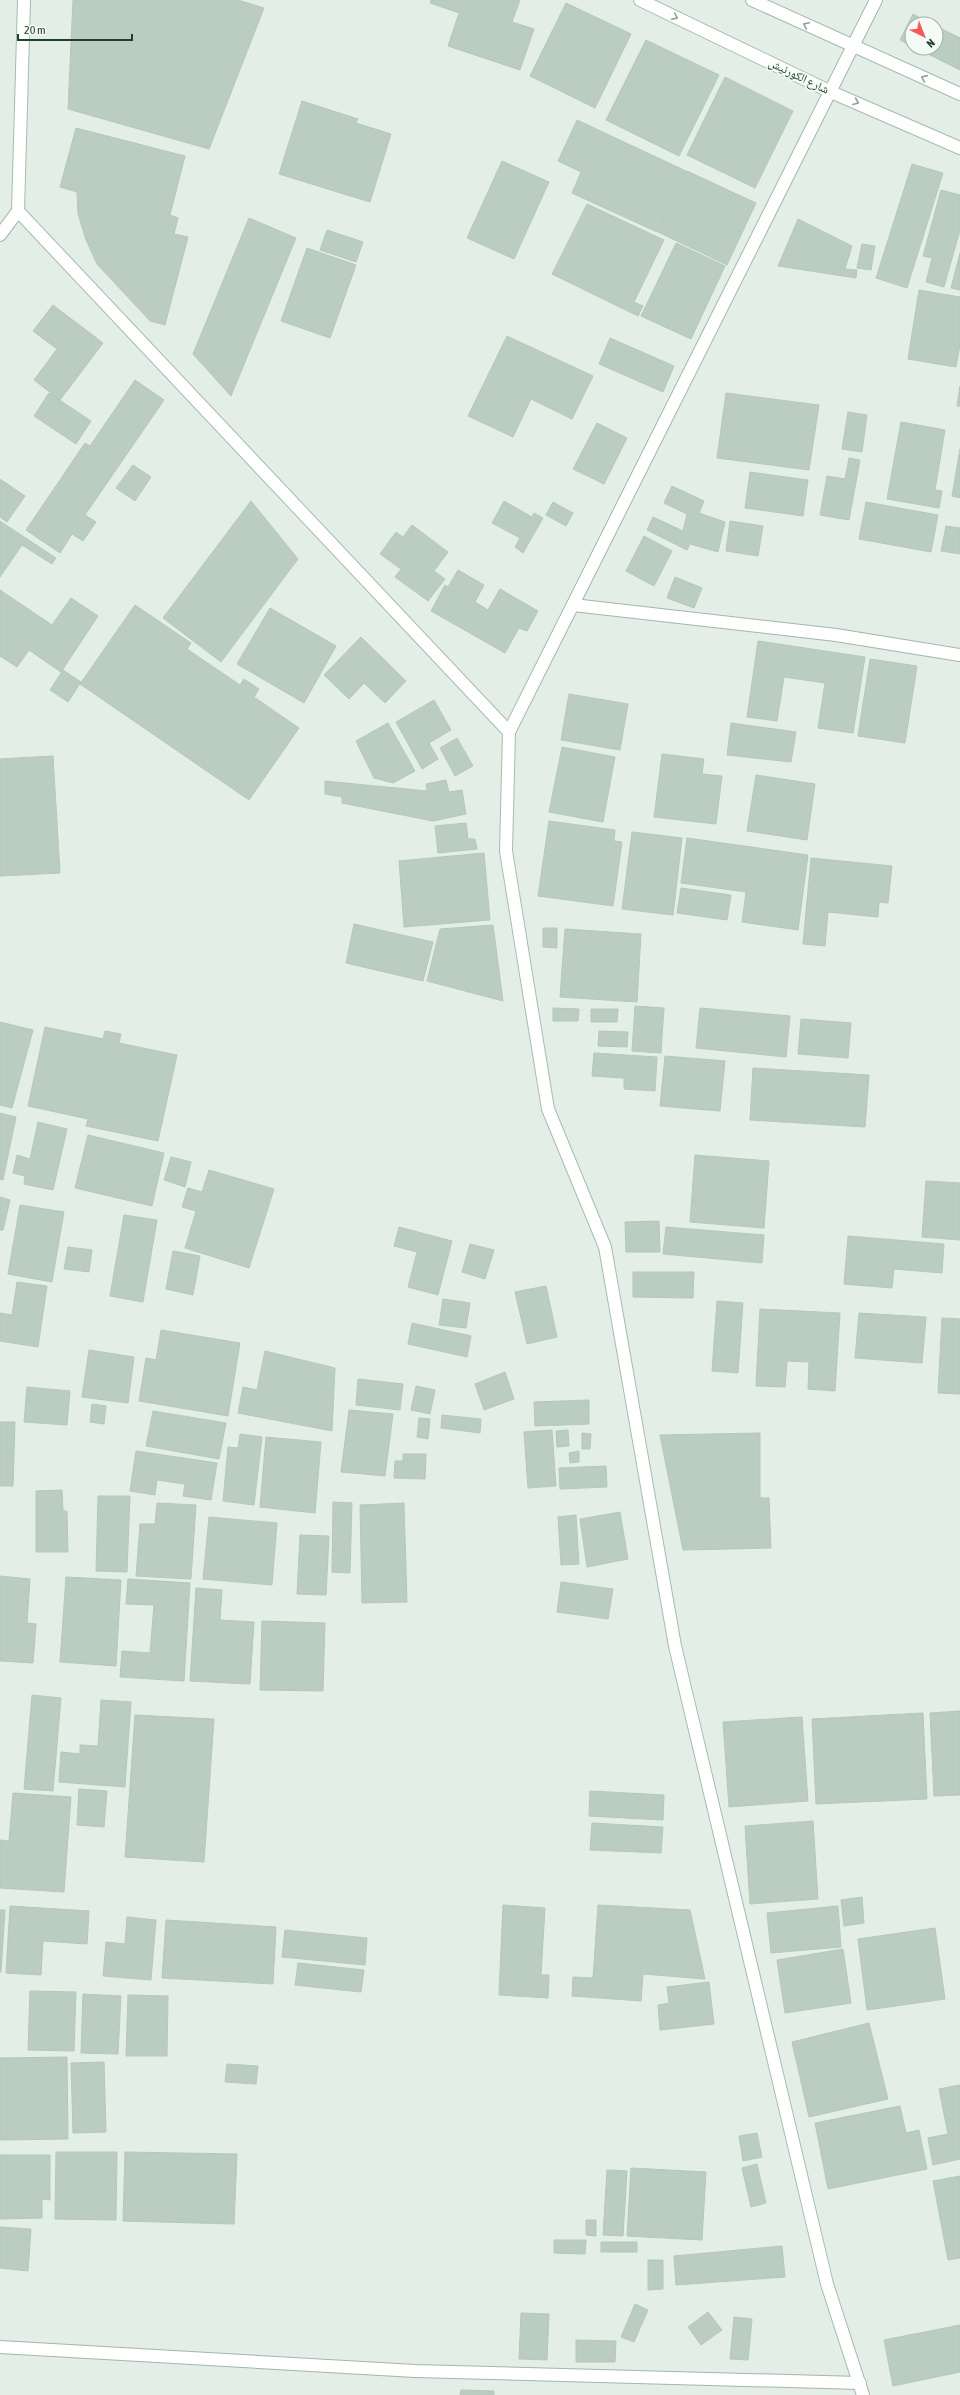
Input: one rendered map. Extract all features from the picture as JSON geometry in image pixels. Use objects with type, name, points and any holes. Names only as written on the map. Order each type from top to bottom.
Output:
[{"type":"street","points":[[0,235],[18,211],[24,0]]},
{"type":"street","name":"شارع الكورنيش","points":[[640,0],[831,92],[960,148]]},
{"type":"street","points":[[752,0],[960,94]]},
{"type":"street","points":[[863,2395],[827,2284],[675,1646],[605,1247],[548,1109],[506,851],[510,732],[876,0]]},
{"type":"street","points":[[18,211],[510,732]]},
{"type":"street","points":[[573,605],[836,635],[960,654]]},
{"type":"street","points":[[0,2346],[415,2371],[860,2383]]},
{"type":"building","points":[[73,0],[238,0],[264,8],[209,149],[68,109]]},
{"type":"building","points":[[431,0],[520,0],[512,22],[534,29],[520,70],[448,46],[459,13],[430,3]]},
{"type":"building","points":[[566,3],[631,34],[595,108],[530,76]]},
{"type":"building","points":[[944,30],[960,38],[960,70],[932,56],[944,56]]},
{"type":"building","points":[[904,32],[904,42],[900,40]]},
{"type":"building","points":[[646,40],[719,75],[679,156],[606,120]]},
{"type":"building","points":[[725,77],[793,111],[755,188],[687,155]]},
{"type":"building","points":[[302,101],[358,119],[356,123],[391,134],[370,202],[279,174]]},
{"type":"building","points":[[577,120],[686,171],[657,232],[572,193],[581,172],[558,161]]},
{"type":"building","points":[[76,128],[185,156],[170,215],[178,218],[174,234],[188,237],[165,325],[150,321],[97,264],[86,240],[78,214],[77,192],[60,187]]},
{"type":"building","points":[[502,161],[549,182],[514,259],[467,238]]},
{"type":"building","points":[[912,164],[943,173],[907,288],[876,278]]},
{"type":"building","points":[[687,171],[756,203],[727,265],[658,232]]},
{"type":"building","points":[[941,190],[960,195],[960,230],[944,287],[926,282],[932,258],[923,256]]},
{"type":"building","points":[[587,204],[664,240],[634,302],[643,306],[638,316],[552,274]]},
{"type":"building","points":[[249,218],[296,238],[231,396],[193,354]]},
{"type":"building","points":[[798,219],[852,246],[845,269],[857,270],[856,278],[778,266]]},
{"type":"building","points":[[327,230],[363,242],[356,262],[320,250]]},
{"type":"building","points":[[676,243],[725,266],[691,339],[641,316]]},
{"type":"building","points":[[862,244],[875,246],[871,270],[857,268]]},
{"type":"building","points":[[307,248],[356,265],[330,338],[281,321]]},
{"type":"building","points":[[960,253],[960,290],[951,288]]},
{"type":"building","points":[[919,290],[960,297],[960,345],[956,367],[908,359]]},
{"type":"building","points":[[53,305],[103,343],[60,400],[34,380],[57,349],[33,331]]},
{"type":"building","points":[[507,336],[593,376],[572,419],[531,399],[513,437],[468,416]]},
{"type":"building","points":[[610,338],[674,366],[663,392],[599,364]]},
{"type":"building","points":[[135,380],[164,400],[85,515],[96,522],[83,541],[72,534],[60,553],[26,530],[85,443],[90,446]]},
{"type":"building","points":[[960,386],[960,406],[957,406]]},
{"type":"building","points":[[49,393],[91,421],[76,444],[34,416]]},
{"type":"building","points":[[726,393],[819,405],[809,470],[717,458]]},
{"type":"building","points":[[848,412],[867,415],[862,452],[842,449]]},
{"type":"building","points":[[901,422],[945,430],[935,490],[942,491],[939,508],[887,499]]},
{"type":"building","points":[[597,423],[627,438],[604,484],[573,469]]},
{"type":"building","points":[[960,449],[960,498],[952,496]]},
{"type":"building","points":[[849,458],[860,460],[849,520],[820,515],[827,476],[845,479]]},
{"type":"building","points":[[133,465],[151,477],[135,501],[116,488]]},
{"type":"building","points":[[750,472],[808,480],[803,516],[745,508]]},
{"type":"building","points":[[0,479],[25,496],[7,522],[0,517]]},
{"type":"building","points":[[672,486],[704,501],[699,513],[725,522],[718,552],[690,544],[687,550],[647,530],[653,517],[683,531],[687,514],[664,503]]},
{"type":"building","points":[[251,501],[298,559],[221,662],[163,618]]},
{"type":"building","points":[[504,501],[532,517],[534,513],[543,518],[523,553],[515,547],[520,538],[492,523]]},
{"type":"building","points":[[553,502],[573,513],[566,526],[546,515]]},
{"type":"building","points":[[866,502],[938,515],[931,552],[859,539]]},
{"type":"building","points":[[0,521],[56,558],[52,564],[22,545],[0,577]]},
{"type":"building","points":[[730,521],[763,526],[758,556],[726,551]]},
{"type":"building","points":[[412,525],[448,552],[434,571],[445,579],[428,601],[395,577],[401,569],[380,554],[396,532],[403,537]]},
{"type":"building","points":[[946,526],[960,528],[960,554],[941,551]]},
{"type":"building","points":[[644,536],[672,551],[654,586],[626,571]]},
{"type":"building","points":[[458,570],[484,585],[475,602],[488,610],[500,589],[538,611],[527,631],[519,628],[505,653],[431,611],[445,585],[448,587]]},
{"type":"building","points":[[675,577],[702,588],[694,608],[667,598]]},
{"type":"building","points":[[0,590],[52,625],[71,598],[98,616],[61,672],[29,650],[17,667],[0,656]]},
{"type":"building","points":[[135,605],[191,643],[187,649],[240,685],[244,679],[259,689],[254,697],[299,728],[249,800],[80,684]]},
{"type":"building","points":[[270,608],[336,646],[304,703],[237,664]]},
{"type":"building","points":[[361,637],[406,681],[385,703],[364,683],[349,699],[324,675]]},
{"type":"building","points":[[758,641],[865,657],[853,733],[818,728],[825,683],[784,677],[777,721],[747,717]]},
{"type":"building","points":[[870,659],[917,666],[905,743],[858,736]]},
{"type":"building","points":[[63,670],[81,682],[68,702],[50,690]]},
{"type":"building","points":[[569,694],[628,704],[620,750],[561,740]]},
{"type":"building","points":[[434,700],[451,730],[429,743],[438,759],[422,769],[396,722]]},
{"type":"building","points":[[388,723],[415,771],[393,783],[374,778],[356,741]]},
{"type":"building","points":[[731,723],[796,732],[791,762],[727,755]]},
{"type":"building","points":[[457,738],[473,766],[455,776],[440,748]]},
{"type":"building","points":[[562,747],[615,757],[603,822],[549,812]]},
{"type":"building","points":[[662,754],[704,759],[702,774],[722,776],[716,824],[654,817]]},
{"type":"building","points":[[53,756],[60,873],[0,876],[0,759]]},
{"type":"building","points":[[756,775],[815,784],[807,840],[747,831]]},
{"type":"building","points":[[446,780],[449,792],[462,790],[466,814],[433,821],[342,803],[342,797],[325,794],[325,781],[427,791],[426,784]]},
{"type":"building","points":[[549,821],[615,830],[614,841],[622,842],[613,906],[538,896]]},
{"type":"building","points":[[466,823],[468,839],[475,839],[477,849],[438,853],[435,826]]},
{"type":"building","points":[[632,832],[682,838],[673,915],[622,909]]},
{"type":"building","points":[[687,838],[808,855],[798,930],[742,922],[746,892],[681,883]]},
{"type":"building","points":[[484,853],[490,920],[404,927],[399,861]]},
{"type":"building","points":[[811,858],[892,866],[888,903],[879,902],[878,917],[828,912],[825,946],[803,944]]},
{"type":"building","points":[[681,888],[731,895],[727,920],[677,913]]},
{"type":"building","points":[[354,924],[433,942],[423,981],[346,963]]},
{"type":"building","points":[[493,925],[503,1001],[427,981],[440,929]]},
{"type":"building","points":[[543,928],[557,928],[557,948],[543,947]]},
{"type":"building","points":[[565,929],[641,934],[637,1002],[560,997]]},
{"type":"building","points":[[635,1006],[664,1008],[661,1053],[632,1051]]},
{"type":"building","points":[[553,1008],[579,1009],[578,1021],[553,1021]]},
{"type":"building","points":[[700,1008],[790,1016],[786,1057],[696,1048]]},
{"type":"building","points":[[591,1009],[618,1009],[617,1022],[591,1022]]},
{"type":"building","points":[[801,1019],[851,1023],[848,1058],[798,1054]]},
{"type":"building","points":[[0,1022],[33,1030],[12,1108],[0,1105]]},
{"type":"building","points":[[45,1027],[103,1039],[105,1031],[121,1034],[119,1043],[177,1055],[158,1141],[86,1126],[88,1119],[28,1106]]},
{"type":"building","points":[[599,1031],[628,1032],[627,1047],[598,1046]]},
{"type":"building","points":[[594,1053],[657,1057],[655,1091],[624,1089],[624,1078],[592,1076]]},
{"type":"building","points":[[665,1056],[725,1061],[720,1111],[660,1106]]},
{"type":"building","points":[[753,1068],[869,1075],[865,1127],[750,1120]]},
{"type":"building","points":[[0,1113],[16,1117],[3,1180],[0,1179]]},
{"type":"building","points":[[38,1122],[67,1129],[53,1190],[24,1184],[25,1176],[13,1173],[17,1155],[30,1159]]},
{"type":"building","points":[[88,1135],[164,1153],[152,1206],[75,1188]]},
{"type":"building","points":[[695,1155],[769,1161],[764,1228],[690,1222]]},
{"type":"building","points":[[171,1157],[191,1162],[185,1187],[164,1180]]},
{"type":"building","points":[[209,1170],[274,1189],[249,1268],[185,1248],[196,1211],[182,1207],[188,1188],[202,1192]]},
{"type":"building","points":[[926,1181],[960,1183],[960,1240],[922,1237]]},
{"type":"building","points":[[0,1197],[10,1200],[3,1230],[0,1230]]},
{"type":"building","points":[[20,1205],[64,1212],[52,1282],[8,1274]]},
{"type":"building","points":[[124,1215],[157,1220],[143,1302],[110,1296]]},
{"type":"building","points":[[659,1221],[660,1252],[626,1252],[625,1222]]},
{"type":"building","points":[[399,1227],[452,1241],[438,1295],[408,1287],[417,1252],[394,1246]]},
{"type":"building","points":[[666,1227],[764,1235],[762,1263],[663,1254]]},
{"type":"building","points":[[848,1236],[944,1244],[942,1273],[894,1269],[892,1288],[844,1284]]},
{"type":"building","points":[[470,1244],[494,1250],[485,1279],[462,1272]]},
{"type":"building","points":[[68,1247],[92,1250],[89,1272],[64,1269]]},
{"type":"building","points":[[173,1251],[200,1256],[193,1295],[166,1289]]},
{"type":"building","points":[[633,1272],[694,1272],[693,1298],[633,1297]]},
{"type":"building","points":[[17,1282],[47,1286],[38,1347],[0,1341],[0,1313],[12,1315]]},
{"type":"building","points":[[546,1286],[557,1337],[527,1344],[515,1292]]},
{"type":"building","points":[[443,1299],[470,1303],[466,1328],[439,1325]]},
{"type":"building","points":[[717,1301],[743,1303],[738,1373],[712,1371]]},
{"type":"building","points":[[760,1309],[840,1313],[835,1391],[808,1389],[809,1362],[787,1361],[785,1387],[756,1386]]},
{"type":"building","points":[[859,1313],[926,1317],[922,1363],[855,1358]]},
{"type":"building","points":[[942,1318],[960,1319],[960,1394],[938,1393]]},
{"type":"building","points":[[412,1323],[471,1336],[467,1357],[408,1344]]},
{"type":"building","points":[[161,1330],[240,1343],[228,1416],[139,1401],[146,1358],[156,1360]]},
{"type":"building","points":[[89,1350],[134,1357],[128,1403],[82,1397]]},
{"type":"building","points":[[265,1351],[335,1368],[332,1431],[238,1413],[243,1387],[257,1390]]},
{"type":"building","points":[[505,1372],[514,1399],[484,1410],[475,1384]]},
{"type":"building","points":[[358,1379],[403,1384],[400,1410],[356,1405]]},
{"type":"building","points":[[416,1386],[435,1390],[430,1414],[411,1410]]},
{"type":"building","points":[[27,1387],[70,1391],[67,1425],[24,1422]]},
{"type":"building","points":[[589,1400],[589,1424],[535,1426],[534,1402]]},
{"type":"building","points":[[92,1404],[106,1406],[104,1424],[90,1422]]},
{"type":"building","points":[[349,1410],[393,1414],[385,1476],[341,1472]]},
{"type":"building","points":[[153,1411],[226,1423],[219,1459],[146,1446]]},
{"type":"building","points":[[442,1415],[481,1419],[480,1433],[441,1428]]},
{"type":"building","points":[[419,1418],[430,1419],[428,1439],[417,1437]]},
{"type":"building","points":[[0,1422],[15,1422],[13,1486],[0,1486]]},
{"type":"building","points":[[552,1430],[556,1486],[528,1488],[524,1432]]},
{"type":"building","points":[[568,1430],[569,1446],[557,1447],[556,1431]]},
{"type":"building","points":[[582,1433],[591,1434],[590,1449],[582,1449]]},
{"type":"building","points":[[760,1433],[760,1498],[769,1498],[771,1548],[683,1550],[660,1435]]},
{"type":"building","points":[[240,1434],[262,1437],[254,1505],[223,1501],[228,1447],[238,1448]]},
{"type":"building","points":[[266,1437],[321,1442],[315,1513],[260,1507]]},
{"type":"building","points":[[136,1451],[217,1463],[211,1500],[183,1496],[185,1484],[157,1480],[155,1495],[130,1491]]},
{"type":"building","points":[[579,1451],[579,1462],[570,1463],[569,1453]]},
{"type":"building","points":[[403,1454],[426,1454],[425,1479],[394,1478],[395,1461],[403,1461]]},
{"type":"building","points":[[606,1466],[607,1487],[560,1489],[559,1468]]},
{"type":"building","points":[[62,1490],[63,1511],[67,1511],[68,1552],[36,1552],[36,1491]]},
{"type":"building","points":[[98,1496],[130,1496],[127,1572],[96,1571]]},
{"type":"building","points":[[333,1502],[352,1503],[350,1573],[332,1572]]},
{"type":"building","points":[[157,1503],[196,1505],[191,1579],[136,1576],[140,1524],[155,1524]]},
{"type":"building","points":[[404,1503],[407,1602],[362,1603],[360,1505]]},
{"type":"building","points":[[620,1512],[628,1559],[587,1567],[580,1519]]},
{"type":"building","points":[[576,1515],[579,1564],[561,1565],[558,1517]]},
{"type":"building","points":[[209,1517],[277,1523],[272,1585],[203,1579]]},
{"type":"building","points":[[300,1535],[329,1536],[326,1595],[297,1594]]},
{"type":"building","points":[[0,1576],[30,1579],[27,1623],[36,1624],[33,1663],[0,1661]]},
{"type":"building","points":[[66,1577],[121,1580],[116,1666],[60,1662]]},
{"type":"building","points":[[128,1579],[190,1583],[184,1681],[120,1677],[122,1651],[150,1653],[154,1605],[126,1604]]},
{"type":"building","points":[[561,1582],[613,1589],[608,1619],[557,1612]]},
{"type":"building","points":[[196,1588],[222,1590],[220,1620],[254,1622],[250,1684],[190,1681]]},
{"type":"building","points":[[262,1621],[325,1623],[323,1691],[260,1690]]},
{"type":"building","points":[[32,1695],[61,1698],[53,1791],[24,1789]]},
{"type":"building","points":[[101,1700],[131,1702],[125,1787],[59,1782],[61,1752],[80,1754],[80,1745],[98,1746]]},
{"type":"building","points":[[960,1711],[960,1795],[934,1796],[930,1713]]},
{"type":"building","points":[[923,1713],[927,1799],[816,1804],[812,1719]]},
{"type":"building","points":[[135,1715],[214,1719],[204,1862],[125,1857]]},
{"type":"building","points":[[802,1717],[808,1801],[729,1807],[723,1722]]},
{"type":"building","points":[[79,1789],[107,1791],[104,1827],[77,1825]]},
{"type":"building","points":[[590,1791],[664,1795],[663,1820],[589,1816]]},
{"type":"building","points":[[13,1793],[71,1797],[64,1892],[0,1888],[0,1840],[9,1841]]},
{"type":"building","points":[[813,1821],[818,1899],[750,1904],[745,1826]]},
{"type":"building","points":[[592,1823],[663,1827],[661,1853],[590,1850]]},
{"type":"building","points":[[862,1897],[864,1923],[844,1926],[841,1900]]},
{"type":"building","points":[[503,1905],[545,1908],[541,1975],[549,1975],[548,1998],[499,1995]]},
{"type":"building","points":[[598,1905],[690,1910],[705,1979],[643,1974],[641,2001],[572,1996],[573,1977],[593,1978]]},
{"type":"building","points":[[10,1906],[89,1911],[87,1944],[43,1941],[41,1975],[6,1973]]},
{"type":"building","points":[[838,1906],[841,1947],[771,1953],[767,1913]]},
{"type":"building","points":[[0,1910],[5,1910],[1,1972],[0,1972]]},
{"type":"building","points":[[127,1917],[156,1920],[151,1980],[103,1976],[106,1942],[125,1944]]},
{"type":"building","points":[[166,1920],[276,1927],[273,1984],[162,1978]]},
{"type":"building","points":[[935,1928],[945,1999],[867,2010],[858,1939]]},
{"type":"building","points":[[285,1930],[367,1938],[365,1965],[282,1957]]},
{"type":"building","points":[[843,1949],[851,2003],[785,2013],[777,1960]]},
{"type":"building","points":[[298,1963],[364,1970],[361,1992],[295,1985]]},
{"type":"building","points":[[709,1982],[714,2024],[660,2030],[658,2005],[669,2003],[667,1987]]},
{"type":"building","points":[[30,1991],[76,1992],[74,2051],[28,2050]]},
{"type":"building","points":[[83,1994],[121,1996],[118,2054],[81,2053]]},
{"type":"building","points":[[128,1995],[168,1996],[167,2056],[126,2056]]},
{"type":"building","points":[[869,2023],[888,2099],[809,2117],[792,2042]]},
{"type":"building","points":[[67,2057],[68,2139],[0,2140],[0,2058]]},
{"type":"building","points":[[104,2062],[106,2132],[73,2133],[71,2063]]},
{"type":"building","points":[[227,2064],[258,2066],[256,2084],[225,2082]]},
{"type":"building","points":[[960,2085],[960,2159],[933,2165],[928,2138],[948,2134],[939,2089]]},
{"type":"building","points":[[900,2106],[906,2133],[919,2130],[927,2169],[828,2189],[815,2123]]},
{"type":"building","points":[[757,2133],[762,2157],[743,2161],[739,2136]]},
{"type":"building","points":[[56,2152],[117,2152],[116,2220],[55,2219]]},
{"type":"building","points":[[125,2152],[237,2154],[234,2224],[123,2221]]},
{"type":"building","points":[[0,2155],[50,2155],[50,2200],[42,2199],[42,2218],[0,2219]]},
{"type":"building","points":[[757,2164],[766,2203],[751,2207],[742,2168]]},
{"type":"building","points":[[631,2168],[706,2172],[702,2240],[627,2236]]},
{"type":"building","points":[[607,2170],[627,2171],[623,2236],[603,2235]]},
{"type":"building","points":[[960,2176],[960,2258],[948,2260],[933,2181]]},
{"type":"building","points":[[586,2220],[596,2220],[596,2236],[586,2235]]},
{"type":"building","points":[[0,2227],[31,2229],[28,2271],[0,2268]]},
{"type":"building","points":[[554,2240],[586,2240],[585,2254],[554,2253]]},
{"type":"building","points":[[601,2242],[637,2242],[637,2252],[601,2252]]},
{"type":"building","points":[[782,2246],[785,2277],[676,2285],[674,2256]]},
{"type":"building","points":[[648,2260],[663,2260],[663,2289],[648,2290]]},
{"type":"building","points":[[635,2304],[648,2310],[634,2342],[621,2337]]},
{"type":"building","points":[[708,2312],[722,2330],[701,2345],[688,2327]]},
{"type":"building","points":[[521,2313],[549,2314],[547,2360],[519,2359]]},
{"type":"building","points":[[734,2317],[752,2319],[748,2360],[730,2359]]},
{"type":"building","points":[[960,2325],[960,2372],[893,2386],[884,2340]]},
{"type":"building","points":[[576,2340],[616,2341],[615,2362],[576,2362]]},
{"type":"building","points":[[461,2390],[494,2391],[494,2395],[460,2395]]}]
